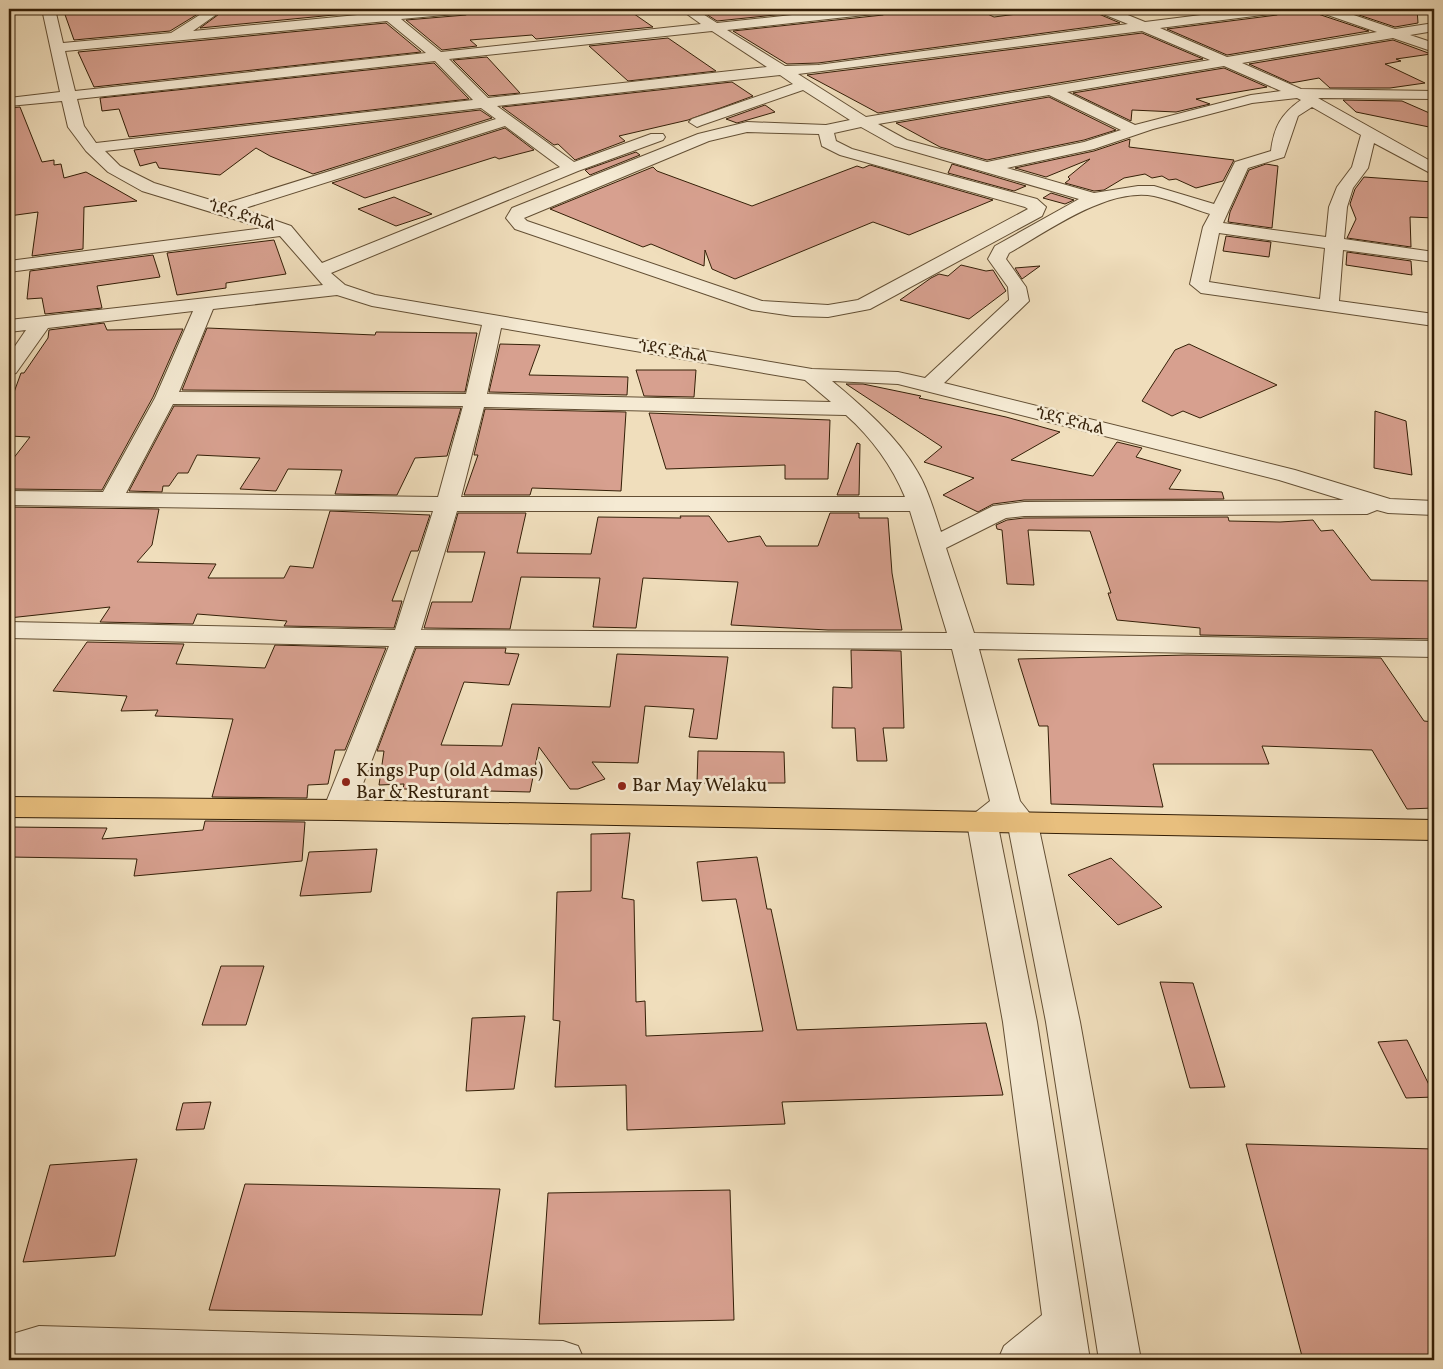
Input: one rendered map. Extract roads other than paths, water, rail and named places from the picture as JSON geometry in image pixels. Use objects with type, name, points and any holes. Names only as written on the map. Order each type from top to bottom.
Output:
[{"type":"main road","points":[[9,807],[1004,817],[1434,830]]},
{"type":"street","name":"ጎደና ድሒል","points":[[48,9],[76,128],[92,148],[114,169],[148,186],[270,223],[285,230],[319,271],[338,288],[372,300],[812,375],[862,375],[898,378],[1287,475],[1388,506],[1434,508]]},
{"type":"street","points":[[172,38],[217,9]]},
{"type":"street","points":[[57,48],[172,38],[387,12],[466,9]]},
{"type":"street","points":[[686,9],[864,122],[905,145],[990,167],[1094,198]]},
{"type":"street","points":[[9,102],[883,9]]},
{"type":"street","points":[[1103,9],[1306,97],[1434,170]]},
{"type":"street","points":[[92,148],[755,72],[787,72],[1146,28],[1277,9]]},
{"type":"street","points":[[1324,9],[1434,48]]},
{"type":"street","points":[[387,12],[438,56],[485,104],[505,121],[572,168]]},
{"type":"street","points":[[826,130],[828,143],[846,152],[1031,203],[1036,207],[1036,212],[863,305],[828,311],[793,310],[759,306],[521,224],[515,218],[518,212],[722,132],[747,127],[826,130],[864,122],[1434,27]]},
{"type":"street","points":[[319,271],[572,168],[676,129],[806,84]]},
{"type":"street","points":[[1052,91],[1134,130]]},
{"type":"street","points":[[990,167],[1088,146],[1134,130],[1232,102],[1306,97],[1434,95]]},
{"type":"street","points":[[1306,97],[1291,114],[1279,143],[1280,149],[1278,154],[1241,165],[1216,219],[1199,284],[1202,288],[1434,320]]},
{"type":"street","points":[[224,209],[505,121]]},
{"type":"street","points":[[1329,306],[1338,207],[1344,188],[1360,168],[1369,133]]},
{"type":"street","points":[[930,385],[1019,301],[1017,287],[997,259],[1001,250],[1094,198],[1138,191],[1154,191],[1216,219],[1335,244],[1434,257]]},
{"type":"street","points":[[9,267],[285,230]]},
{"type":"street","points":[[9,326],[205,305],[338,288]]},
{"type":"street","points":[[110,499],[166,398],[205,305]]},
{"type":"street","points":[[338,810],[405,638],[447,504],[476,400],[493,321]]},
{"type":"street","points":[[9,369],[42,323]]},
{"type":"street","points":[[812,375],[867,422],[906,471],[920,504],[964,641],[1004,817],[1063,1022],[1120,1360]]},
{"type":"street","points":[[166,398],[476,400],[852,409]]},
{"type":"street","points":[[9,498],[447,504],[920,504]]},
{"type":"street","points":[[934,546],[1001,511],[1305,509],[1388,506]]},
{"type":"street","points":[[9,630],[405,638],[964,641],[1434,649]]},
{"type":"street","points":[[1004,817],[1020,1022],[1066,1341],[1019,1360]]},
{"type":"street","points":[[9,1354],[39,1345],[563,1360]]},
{"type":"place","name":"Kings Pup (old Admas) Bar & Resturant","points":[[346,782]]},
{"type":"place","name":"Bar May Welaku","points":[[622,786]]}]
